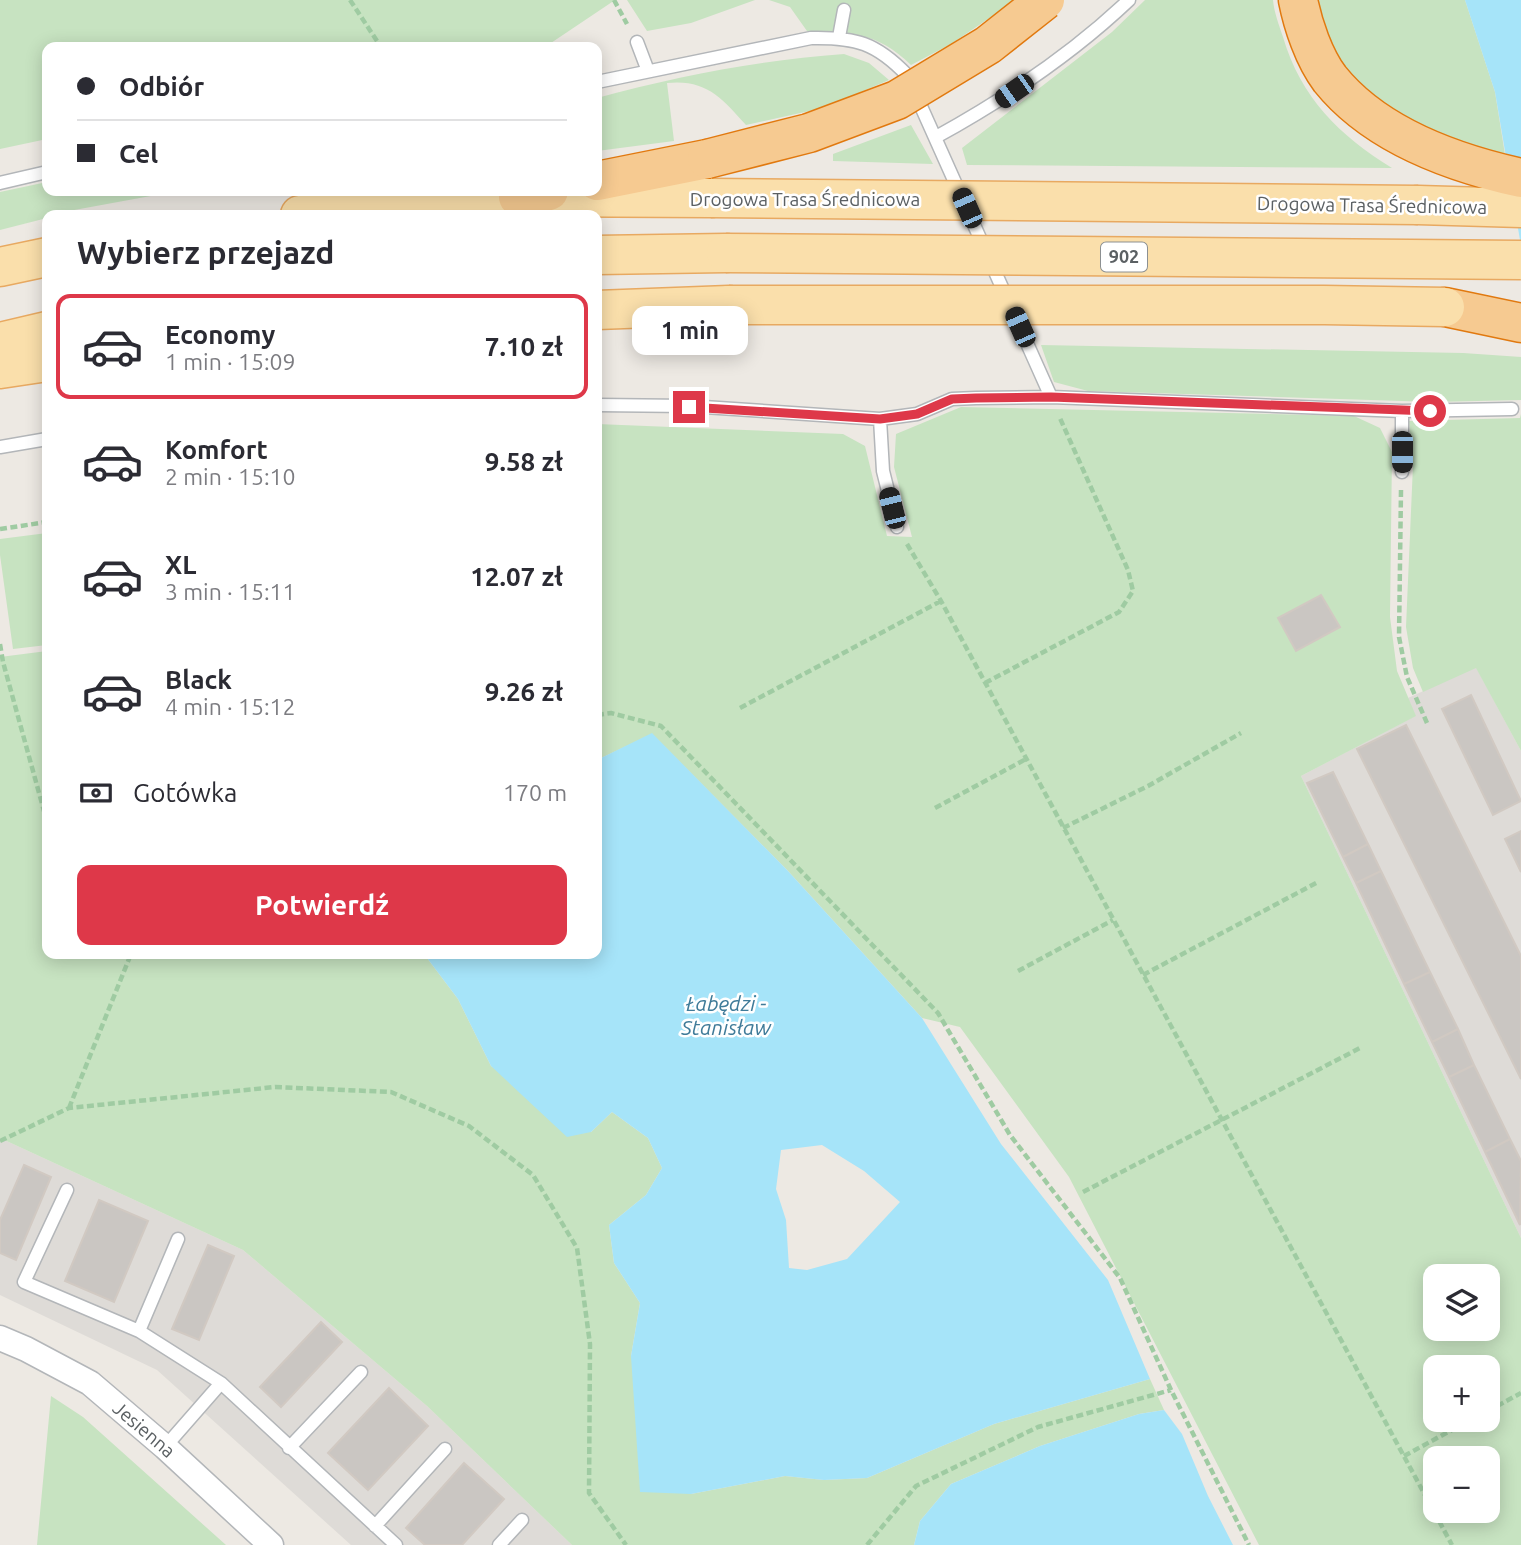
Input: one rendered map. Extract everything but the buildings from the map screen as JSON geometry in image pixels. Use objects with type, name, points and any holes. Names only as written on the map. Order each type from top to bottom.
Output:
[{"type":"highway","points":[[602,180],[707,159],[809,133],[897,100],[988,45],[1045,0]]},
{"type":"highway","points":[[1298,0],[1303,25],[1328,76],[1354,105],[1408,140],[1480,169],[1521,178]]},
{"type":"highway","points":[[1445,307],[1521,323]]},
{"type":"main road","name":"Drogowa Trasa Średnicowa","points":[[355,210],[511,196]]},
{"type":"main road","name":"Drogowa Trasa Średnicowa","points":[[602,196],[1521,208]]},
{"type":"main road","name":"902","points":[[602,256],[726,253],[1521,260]]},
{"type":"main road","points":[[0,267],[42,258]]},
{"type":"main road","points":[[602,310],[729,305],[1324,305],[1521,308]]},
{"type":"main road","points":[[0,342],[42,332]]},
{"type":"main road","points":[[0,369],[42,363]]},
{"type":"street","name":"Jesienna","points":[[0,1338],[90,1383],[165,1447],[271,1545]]},
{"type":"lane","points":[[936,137],[993,106],[1056,62],[1129,0]]},
{"type":"lane","points":[[839,37],[844,10]]},
{"type":"lane","points":[[602,81],[811,38],[839,37],[860,42],[888,56],[907,75],[1051,397]]},
{"type":"lane","points":[[637,42],[648,71]]},
{"type":"lane","points":[[0,183],[42,173]]},
{"type":"lane","points":[[602,405],[689,407],[880,419],[917,414],[952,399],[1051,397],[1402,411],[1512,409]]},
{"type":"lane","points":[[1402,411],[1402,472]]},
{"type":"lane","points":[[880,419],[883,471],[897,527]]},
{"type":"lane","points":[[0,447],[42,440]]},
{"type":"lane","points":[[67,1190],[24,1282],[139,1331],[221,1383],[396,1545]]},
{"type":"lane","points":[[139,1331],[178,1239]]},
{"type":"lane","points":[[289,1448],[361,1372]]},
{"type":"lane","points":[[165,1447],[221,1383]]},
{"type":"lane","points":[[375,1526],[445,1449]]},
{"type":"lane","points":[[499,1545],[522,1520]]},
{"type":"path","points":[[350,0],[378,42]]},
{"type":"path","points":[[614,0],[637,42]]},
{"type":"path","points":[[985,683],[1119,612],[1133,591],[1128,570],[1051,397]]},
{"type":"path","points":[[1402,472],[1399,637],[1407,677],[1427,723]]},
{"type":"path","points":[[0,529],[42,523]]},
{"type":"path","points":[[897,527],[941,601],[1452,1545]]},
{"type":"path","points":[[740,708],[941,601]]},
{"type":"path","points":[[0,643],[1,662],[42,805]]},
{"type":"path","points":[[602,714],[611,713],[661,726],[938,1013],[1010,1136],[1120,1278],[1171,1390],[1249,1545]]},
{"type":"path","points":[[1063,828],[1148,786],[1241,733]]},
{"type":"path","points":[[935,808],[1026,759]]},
{"type":"path","points":[[1143,975],[1318,882]]},
{"type":"path","points":[[1018,971],[1113,920]]},
{"type":"path","points":[[69,1108],[129,959]]},
{"type":"path","points":[[1083,1192],[1360,1048]]},
{"type":"path","points":[[0,1141],[69,1108],[275,1087],[391,1092],[469,1126],[533,1175],[577,1248],[590,1344],[589,1493],[626,1545]]},
{"type":"path","points":[[867,1545],[916,1486],[1038,1427],[1171,1390]]},
{"type":"path","points":[[1500,1404],[1521,1393]]},
{"type":"path","points":[[1404,1456],[1448,1432]]},
{"type":"shaded area","points":[[1476,667],[1521,751],[1521,1238],[1301,776],[1415,716],[1408,698]]},
{"type":"shaded area","points":[[0,1138],[243,1250],[427,1406],[572,1545],[351,1545],[157,1370],[0,1295]]},
{"type":"green space","points":[[0,0],[615,0],[552,42],[42,42],[42,140],[0,149]]},
{"type":"green space","points":[[627,0],[755,0],[691,23],[647,31]]},
{"type":"green space","points":[[769,0],[1016,0],[951,44],[911,65],[886,46],[863,36],[807,31],[790,7]]},
{"type":"green space","points":[[1145,0],[1273,0],[1291,59],[1311,97],[1339,128],[1392,168],[967,165],[962,148],[1112,32]]},
{"type":"green space","points":[[1318,0],[1465,0],[1495,92],[1506,161],[1383,112],[1348,74],[1324,31]]},
{"type":"green space","points":[[844,54],[869,63],[889,80],[823,108],[746,125],[729,106],[703,87],[667,83],[674,141],[602,150],[602,97],[719,70]]},
{"type":"green space","points":[[911,125],[933,164],[833,161],[833,154]]},
{"type":"green space","points":[[42,183],[42,196],[151,196],[74,210],[42,210],[42,219],[0,230],[0,192]]},
{"type":"green space","points":[[1041,345],[1463,353],[1521,357],[1521,400],[1433,402],[1088,391],[1054,382]]},
{"type":"green space","points":[[961,407],[1354,416],[1380,428],[1392,452],[1390,617],[1397,671],[1416,716],[1301,776],[1521,1238],[1521,1545],[1259,1545],[1069,1177],[960,1027],[922,1018],[788,871],[652,734],[602,758],[602,424],[843,434],[865,446],[887,536],[912,537],[894,467],[896,434]]},
{"type":"green space","points":[[1521,414],[1521,751],[1476,668],[1423,692],[1413,668],[1406,627],[1413,465],[1409,421],[1520,418]]},
{"type":"green space","points":[[42,534],[42,646],[13,649],[0,539]]},
{"type":"green space","points":[[42,652],[42,959],[428,959],[458,999],[491,1066],[591,1132],[612,1112],[648,1138],[662,1168],[646,1195],[609,1225],[614,1263],[640,1303],[631,1356],[691,1494],[785,1476],[824,1480],[867,1478],[994,1424],[1150,1379],[1164,1410],[1139,1414],[1040,1446],[951,1484],[920,1521],[914,1545],[572,1545],[427,1406],[243,1250],[0,1138],[0,657]]},
{"type":"green space","points":[[51,1396],[83,1417],[226,1545],[37,1545]]},
{"type":"water","points":[[1465,0],[1521,0],[1521,246],[1495,92]]},
{"type":"water","name":"Łabędzi - Stanisław","points":[[652,733],[788,871],[922,1018],[1001,1144],[1108,1280],[1150,1379],[994,1424],[867,1478],[824,1480],[785,1476],[691,1494],[640,1492],[631,1356],[640,1303],[614,1263],[609,1225],[646,1195],[662,1168],[648,1138],[612,1112],[591,1132],[567,1137],[491,1066],[458,999],[428,959],[602,959],[602,758]],"holes":[[[822,1145],[864,1171],[900,1202],[847,1259],[807,1270],[789,1268],[786,1220],[776,1189],[781,1150]]]},
{"type":"water","points":[[1164,1410],[1182,1434],[1208,1496],[1233,1545],[914,1545],[920,1521],[951,1484],[1040,1446],[1139,1414]]},
{"type":"route","points":[[689,407],[894,419],[917,414],[952,399],[1051,397],[1430,411]]}]
